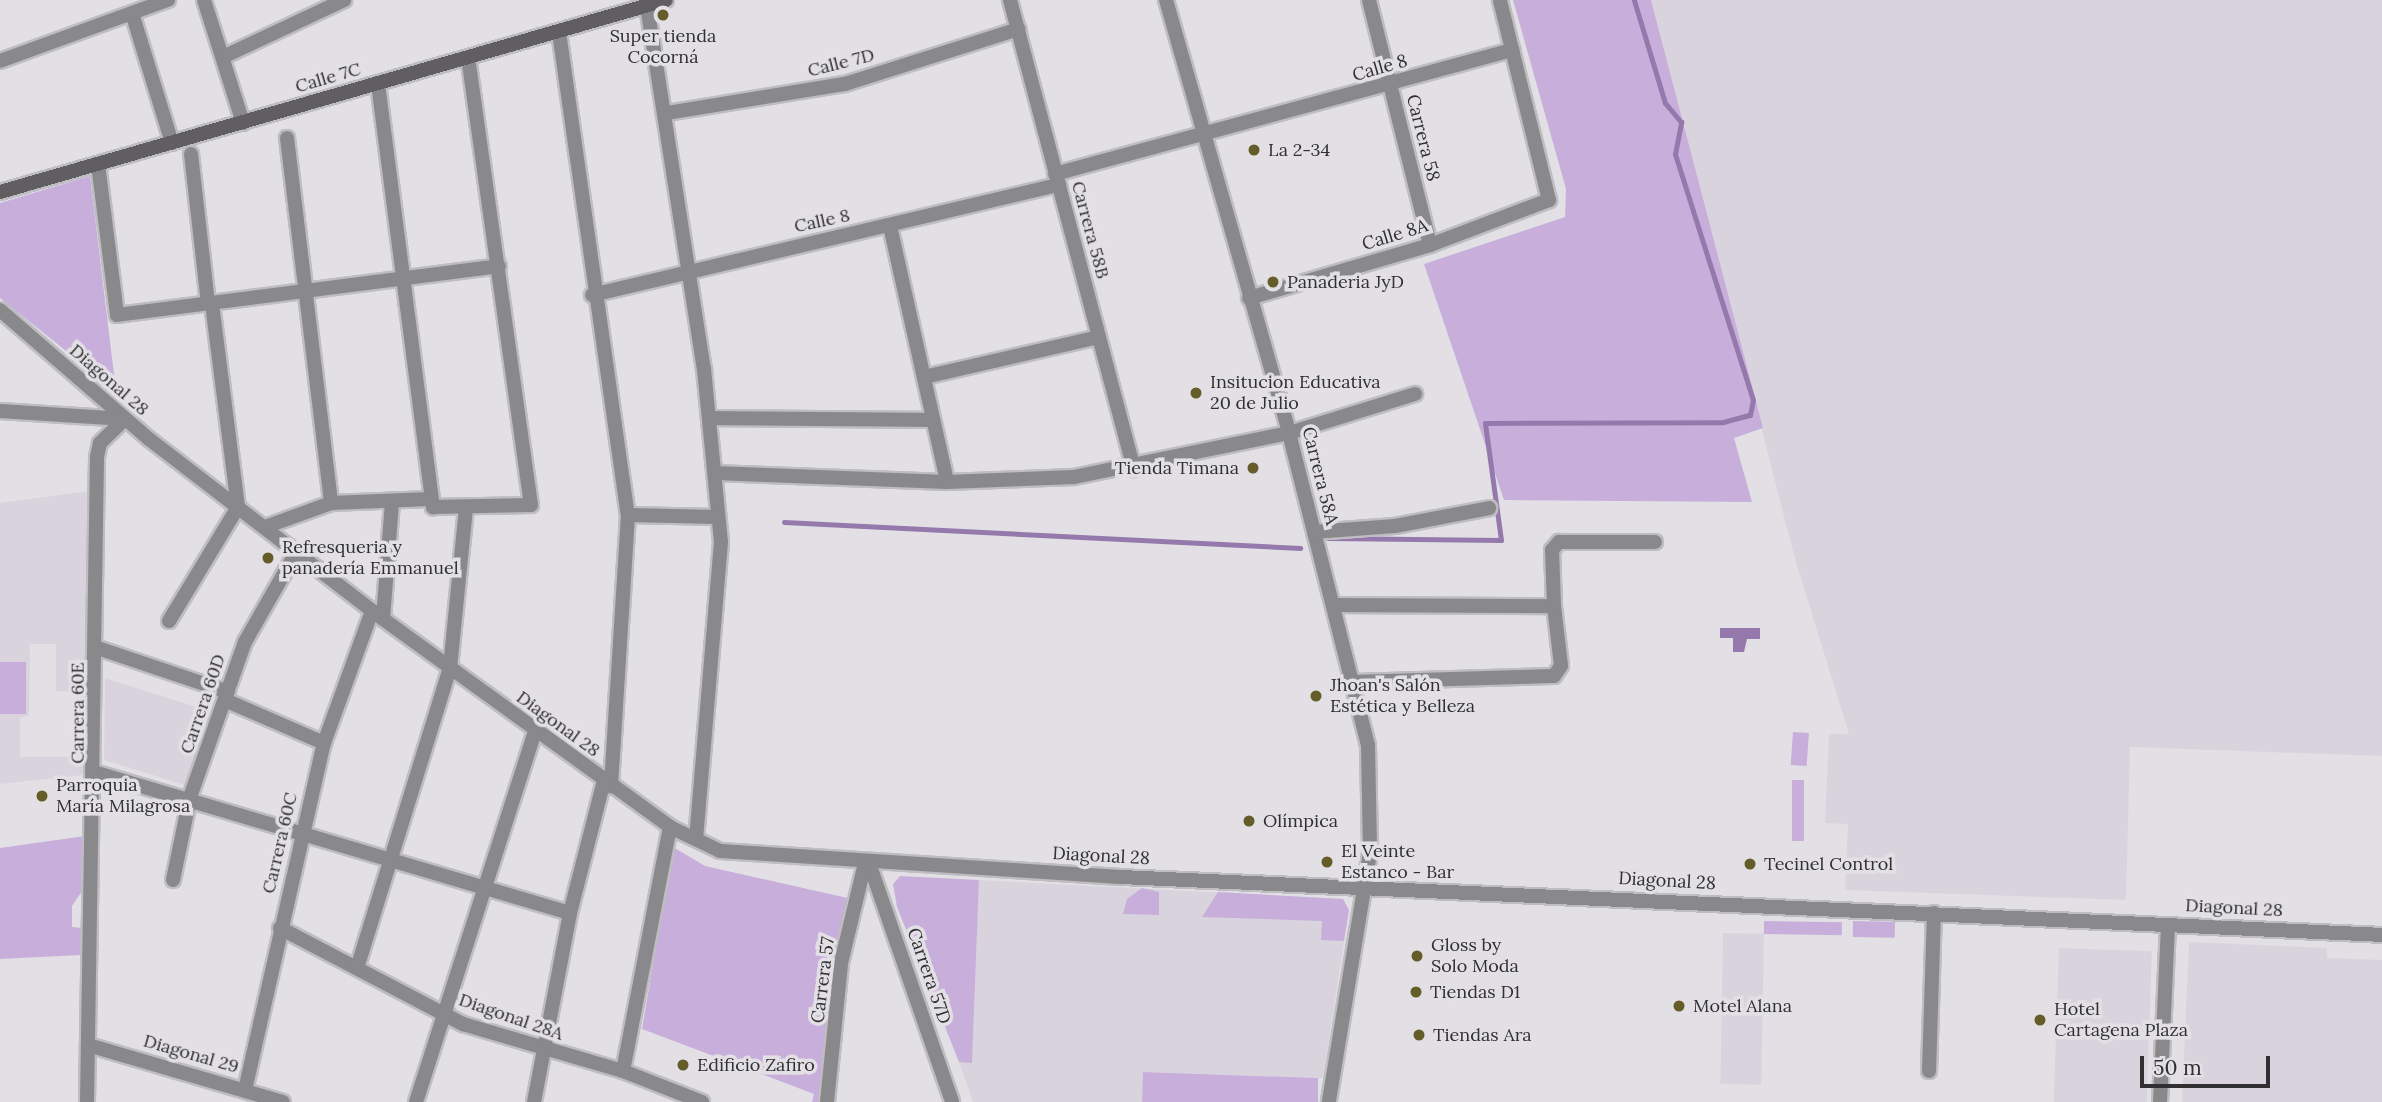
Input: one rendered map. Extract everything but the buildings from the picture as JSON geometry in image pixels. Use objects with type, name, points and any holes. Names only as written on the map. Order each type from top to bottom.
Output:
[{"type":"street","points":[[0,61],[168,0]]},
{"type":"street","points":[[204,0],[225,56],[243,123]]},
{"type":"street","points":[[225,56],[344,0]]},
{"type":"street","name":"Calle 7C","points":[[0,192],[666,0]]},
{"type":"street","name":"Carrera 58B","points":[[1010,0],[1134,469]]},
{"type":"street","name":"Carrera 58A","points":[[1166,0],[1289,433],[1352,682],[1371,770],[1365,886]]},
{"type":"street","name":"Carrera 58","points":[[1368,0],[1430,245]]},
{"type":"street","points":[[1500,0],[1512,50]]},
{"type":"street","points":[[647,6],[667,113],[709,418],[721,542],[696,839]]},
{"type":"street","points":[[132,13],[172,143]]},
{"type":"street","name":"Calle 7D","points":[[667,113],[845,84],[1018,29]]},
{"type":"street","points":[[534,1102],[569,913],[607,784],[628,515],[592,295],[559,32]]},
{"type":"street","name":"Calle 8","points":[[592,295],[687,270],[890,226],[1512,50]]},
{"type":"street","name":"Calle 8A","points":[[1249,298],[1430,245],[1549,200],[1512,50]]},
{"type":"street","points":[[378,84],[430,499],[433,507],[531,505],[468,58]]},
{"type":"street","points":[[287,138],[331,503]]},
{"type":"street","points":[[169,621],[238,507],[191,153]]},
{"type":"street","points":[[98,164],[117,315],[402,281],[499,266]]},
{"type":"street","points":[[890,226],[947,482]]},
{"type":"street","name":"Diagonal 28","points":[[0,310],[125,419],[377,615],[607,784],[670,827],[720,851],[867,863],[2382,935]]},
{"type":"street","points":[[924,377],[1098,337]]},
{"type":"street","points":[[715,473],[947,482],[1134,469],[1289,433],[1415,394]]},
{"type":"street","points":[[0,411],[125,419]]},
{"type":"street","points":[[709,418],[933,420]]},
{"type":"street","name":"Carrera 60E","points":[[87,1102],[97,774],[97,457],[100,443],[125,419]]},
{"type":"street","points":[[265,527],[331,503],[430,499]]},
{"type":"street","name":"Carrera 60C","points":[[245,1090],[324,743],[377,615],[392,502]]},
{"type":"street","points":[[358,965],[450,668],[466,507]]},
{"type":"street","points":[[1314,531],[1395,526],[1489,508]]},
{"type":"street","points":[[628,515],[717,517]]},
{"type":"street","points":[[1352,682],[1554,677],[1561,666],[1554,606],[1552,550],[1559,542],[1655,542]]},
{"type":"street","name":"Carrera 60D","points":[[173,880],[190,797],[245,642],[297,551]]},
{"type":"street","points":[[1334,605],[1554,606]]},
{"type":"street","points":[[98,648],[227,696],[324,743]]},
{"type":"street","points":[[416,1102],[482,885],[535,731]]},
{"type":"street","points":[[97,774],[190,797],[391,861],[482,885],[569,913]]},
{"type":"street","points":[[623,1071],[670,827]]},
{"type":"street","name":"Carrera 57","points":[[827,1102],[841,963],[867,863]]},
{"type":"street","name":"Carrera 57D","points":[[867,863],[952,1102]]},
{"type":"street","points":[[1329,1102],[1365,886]]},
{"type":"street","points":[[1929,1071],[1934,913]]},
{"type":"street","points":[[2160,1102],[2168,925]]},
{"type":"street","name":"Diagonal 28A","points":[[280,928],[358,965],[442,1013],[544,1051],[623,1071],[702,1102]]},
{"type":"street","name":"Diagonal 29","points":[[88,1045],[283,1102]]},
{"type":"shaded area","points":[[1513,0],[1651,0],[1763,428],[1734,438],[1752,502],[1504,500],[1424,264],[1565,217],[1566,189]]},
{"type":"shaded area","points":[[1651,0],[2382,0],[2382,756],[2130,747],[2126,900],[1845,890],[1848,824],[1825,823],[1829,734],[1849,734],[1795,559]]},
{"type":"shaded area","points":[[90,176],[116,391],[0,298],[0,203]]},
{"type":"shaded area","points":[[90,491],[90,757],[82,775],[0,784],[0,714],[26,714],[26,663],[0,662],[0,503]],"holes":[[[30,644],[56,644],[56,691],[84,692],[84,757],[20,757],[20,717],[29,716]]]},
{"type":"shaded area","points":[[1720,628],[1760,628],[1760,639],[1747,639],[1744,652],[1733,652],[1733,638],[1720,638]]},
{"type":"shaded area","points":[[0,662],[26,662],[26,714],[0,714]]},
{"type":"shaded area","points":[[105,678],[212,712],[188,786],[104,760]]},
{"type":"shaded area","points":[[1793,732],[1809,733],[1807,766],[1791,765]]},
{"type":"shaded area","points":[[1792,780],[1804,780],[1804,841],[1792,841]]},
{"type":"shaded area","points":[[85,836],[86,885],[72,906],[72,927],[82,928],[82,955],[0,959],[0,848]]},
{"type":"shaded area","points":[[673,847],[705,866],[852,899],[831,981],[818,1102],[812,1102],[814,1094],[642,1029]]},
{"type":"shaded area","points":[[900,876],[979,880],[972,1063],[959,1062],[897,907],[893,884]]},
{"type":"shaded area","points":[[979,880],[1343,899],[1349,910],[1323,1078],[1143,1072],[1142,1102],[973,1102],[959,1062],[972,1062]]},
{"type":"shaded area","points":[[1142,888],[1159,892],[1159,915],[1123,914],[1127,899]]},
{"type":"shaded area","points":[[1218,892],[1343,899],[1349,910],[1344,941],[1321,940],[1322,921],[1202,917]]},
{"type":"shaded area","points":[[1764,921],[1842,922],[1842,935],[1764,934]]},
{"type":"shaded area","points":[[1853,921],[1895,922],[1895,938],[1853,937]]},
{"type":"shaded area","points":[[1723,933],[1764,934],[1761,1085],[1720,1084]]},
{"type":"shaded area","points":[[2189,942],[2327,948],[2327,958],[2382,960],[2382,1102],[2182,1102]]},
{"type":"shaded area","points":[[2059,948],[2152,951],[2147,1102],[2054,1102]]},
{"type":"shaded area","points":[[1143,1072],[1318,1078],[1318,1102],[1142,1102]]},
{"type":"waterway","points":[[1328,538],[1501,540],[1485,423],[1723,422],[1750,415],[1753,400],[1675,154],[1681,122],[1665,103],[1634,0]]},
{"type":"waterway","points":[[784,522],[1300,548]]},
{"type":"place","name":"Super tienda Cocorná","points":[[663,15]]},
{"type":"place","name":"La 2-34","points":[[1254,150]]},
{"type":"place","name":"Panaderia JyD","points":[[1273,282]]},
{"type":"place","name":"Insitucion Educativa 20 de Julio","points":[[1196,393]]},
{"type":"place","name":"Tienda Timana","points":[[1253,468]]},
{"type":"place","name":"Refresqueria y panadería Emmanuel","points":[[268,558]]},
{"type":"place","name":"Jhoan's Salón Estética y Belleza","points":[[1316,696]]},
{"type":"place","name":"Parroquia María Milagrosa","points":[[42,796]]},
{"type":"place","name":"Olímpica","points":[[1249,821]]},
{"type":"place","name":"El Veinte Estanco - Bar","points":[[1327,862]]},
{"type":"place","name":"Tecinel Control","points":[[1750,864]]},
{"type":"place","name":"Gloss by Solo Moda","points":[[1417,956]]},
{"type":"place","name":"Tiendas D1","points":[[1416,992]]},
{"type":"place","name":"Motel Alana","points":[[1679,1006]]},
{"type":"place","name":"Hotel Cartagena Plaza","points":[[2040,1020]]},
{"type":"place","name":"Tiendas Ara","points":[[1419,1035]]},
{"type":"place","name":"Edificio Zafiro","points":[[683,1065]]}]
